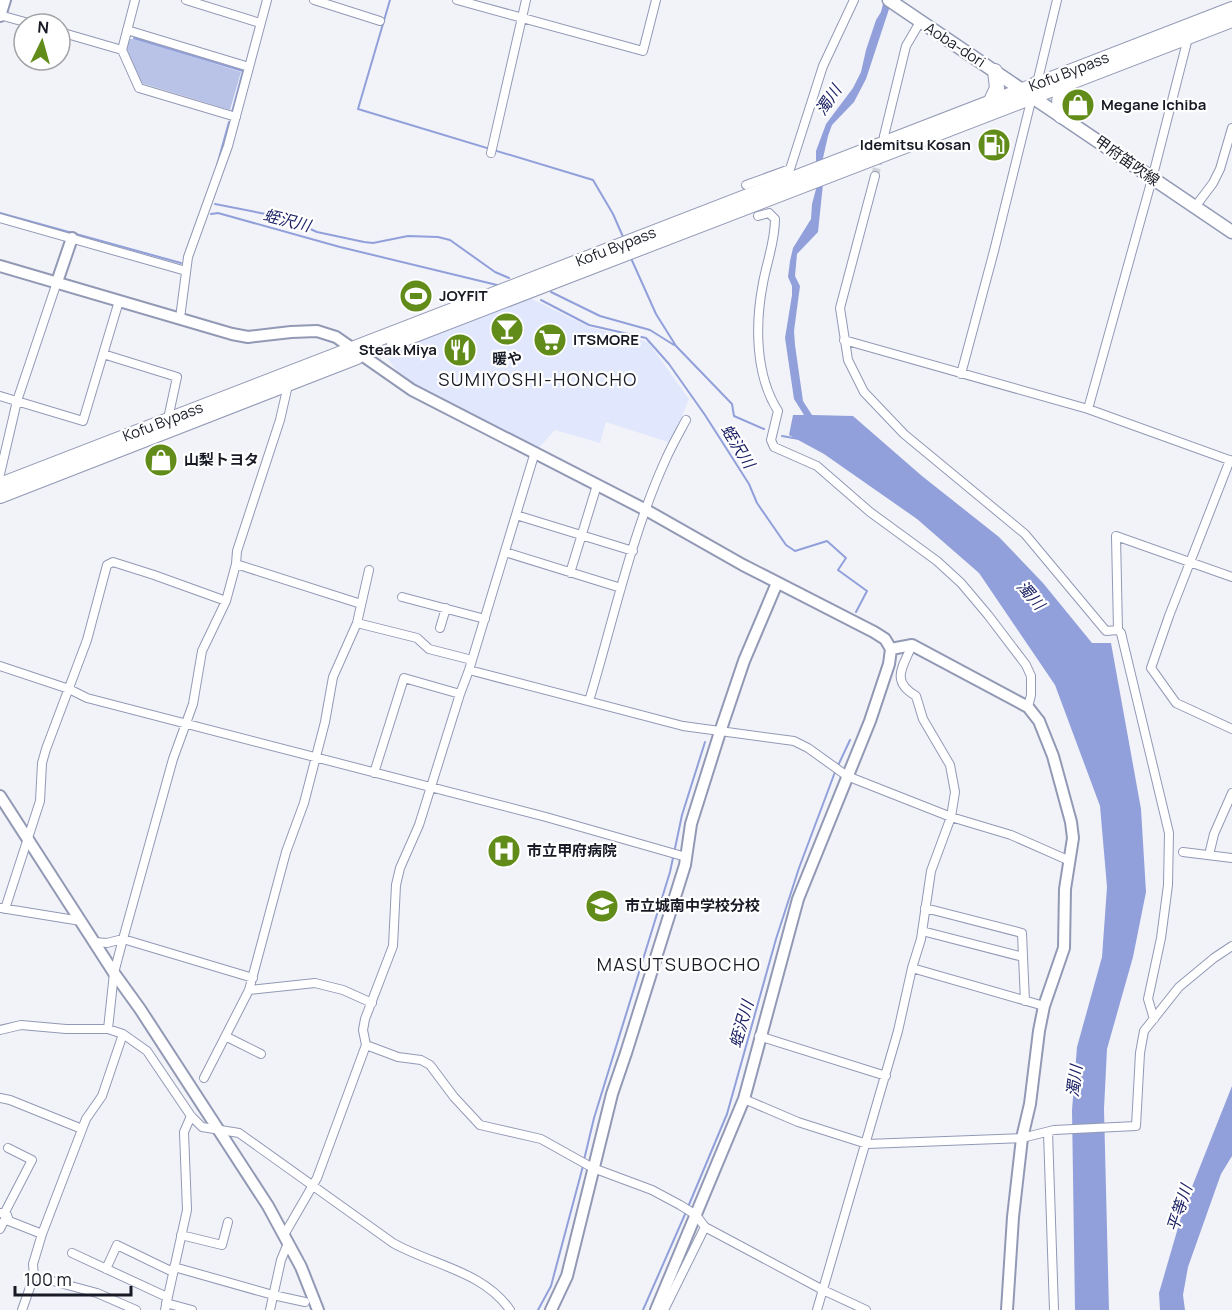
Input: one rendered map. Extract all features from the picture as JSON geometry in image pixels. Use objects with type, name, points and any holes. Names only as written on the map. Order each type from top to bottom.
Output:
[{"type":"highway","name":"Kofu Bypass","points":[[0,485],[171,418],[357,352],[787,187],[1027,94],[1232,9]]},
{"type":"highway","name":"Kofu Bypass","points":[[859,159],[990,103],[1066,86],[1232,20]]},
{"type":"highway","points":[[990,103],[997,88],[995,71]]},
{"type":"highway","points":[[1061,116],[1060,93],[1066,86]]},
{"type":"highway","name":"Kofu Bypass","points":[[0,496],[288,385],[357,352]]},
{"type":"main road","name":"Aoba-dori","points":[[888,0],[1027,94]]},
{"type":"main road","name":"甲府笛吹線","points":[[1027,94],[1232,232]]},
{"type":"street","points":[[0,15],[5,0]]},
{"type":"street","points":[[135,0],[122,50],[139,88],[236,117]]},
{"type":"street","points":[[186,0],[261,23]]},
{"type":"street","points":[[180,318],[188,256],[210,198],[236,117],[267,0]]},
{"type":"street","points":[[314,0],[380,21]]},
{"type":"street","points":[[457,0],[469,1],[643,51],[656,0]]},
{"type":"street","points":[[491,153],[526,0]]},
{"type":"street","points":[[746,185],[790,169],[823,66],[854,0]]},
{"type":"street","points":[[961,374],[994,251],[1027,94],[1038,79],[1057,0]]},
{"type":"street","points":[[884,136],[906,46],[919,21]]},
{"type":"street","points":[[127,30],[249,67]]},
{"type":"street","points":[[72,35],[122,50]]},
{"type":"street","points":[[1088,409],[1152,179],[1188,38]]},
{"type":"street","points":[[1195,207],[1213,183],[1220,169],[1232,128]]},
{"type":"street","points":[[875,176],[840,308],[848,360],[864,392],[903,434],[1025,534],[1106,631],[1118,630]]},
{"type":"street","points":[[758,216],[770,213],[775,219],[772,250],[763,281],[759,331],[766,390],[778,411],[771,441],[774,447],[817,466],[870,512],[937,561],[961,583],[1026,665],[1030,676],[1031,695],[1028,706]]},
{"type":"street","points":[[0,218],[186,271]]},
{"type":"street","points":[[0,474],[16,401],[72,238]]},
{"type":"street","points":[[0,266],[248,337],[317,331],[336,337],[412,390],[646,510],[777,583],[885,639],[891,649],[889,664],[870,721],[844,774],[798,900],[759,1036],[744,1099],[694,1214],[656,1310]]},
{"type":"street","points":[[0,396],[82,421],[119,301]]},
{"type":"street","points":[[844,340],[1088,409],[1231,461],[1190,562],[1151,668],[1176,703],[1232,729]]},
{"type":"street","points":[[103,354],[177,377],[171,418]]},
{"type":"street","points":[[108,1029],[114,973],[173,759],[187,722],[199,678],[202,651],[226,601],[236,564],[237,551],[277,430],[288,385]]},
{"type":"street","points":[[589,701],[646,510],[665,461],[686,420]]},
{"type":"street","points":[[270,1310],[286,1239],[317,1178],[366,1045],[363,1030],[393,946],[396,885],[400,868],[419,825],[485,619],[535,452]]},
{"type":"street","points":[[570,573],[597,485]]},
{"type":"street","points":[[516,515],[633,551]]},
{"type":"street","points":[[1154,1018],[1148,999],[1161,938],[1168,885],[1169,833],[1121,633],[1118,630],[1116,536],[1232,578]]},
{"type":"street","points":[[505,552],[621,588]]},
{"type":"street","points":[[81,921],[2,908],[23,849],[29,840],[40,801],[42,763],[91,627],[107,565],[112,562],[133,568],[226,601]]},
{"type":"street","points":[[236,564],[361,604]]},
{"type":"street","points":[[204,1078],[227,1037],[227,1030],[253,978],[279,875],[302,809],[325,722],[333,677],[357,623],[369,570]]},
{"type":"street","points":[[550,1310],[567,1276],[591,1167],[684,857],[691,824],[744,661],[777,583]]},
{"type":"street","points":[[402,597],[485,619]]},
{"type":"street","points":[[440,628],[446,608]]},
{"type":"street","points":[[357,623],[417,639],[429,648],[472,660]]},
{"type":"street","points":[[817,1310],[886,1076],[922,931],[931,871],[951,817],[954,792],[950,765],[923,719],[916,696],[905,690],[901,683],[901,675],[912,645]]},
{"type":"street","points":[[891,649],[912,645],[1028,706],[1046,735],[1062,787],[1073,838],[1065,889],[1064,948],[1044,1006],[1037,1041],[1030,1104],[1022,1138],[1013,1217],[1007,1310]]},
{"type":"street","points":[[0,666],[69,689],[87,698],[187,722],[315,758],[546,817],[684,857]]},
{"type":"street","points":[[469,670],[683,726],[794,741],[808,748],[844,774],[951,817],[1011,835],[1070,861]]},
{"type":"street","points":[[374,773],[404,678],[460,694]]},
{"type":"street","points":[[1209,855],[1214,834],[1232,793]]},
{"type":"street","points":[[0,796],[114,973],[140,1009],[286,1239],[304,1274],[318,1310]]},
{"type":"street","points":[[1183,852],[1232,858]]},
{"type":"street","points":[[925,908],[1022,933],[1025,1001]]},
{"type":"street","points":[[922,931],[1023,957]]},
{"type":"street","points":[[94,942],[107,943],[123,939],[253,978]]},
{"type":"street","points":[[744,1099],[798,1122],[867,1144],[1022,1138],[1051,1131],[1136,1126],[1140,1053],[1144,1031],[1179,987],[1232,946]]},
{"type":"street","points":[[912,968],[1044,1006]]},
{"type":"street","points":[[249,990],[315,983],[344,990],[372,1003]]},
{"type":"street","points":[[0,1030],[21,1025],[66,1029],[108,1029],[123,1034],[147,1051],[191,1116],[202,1127],[239,1133],[393,1243],[409,1252],[465,1273],[495,1294],[510,1310]]},
{"type":"street","points":[[22,1310],[34,1276],[33,1264],[42,1234],[86,1119],[102,1096],[123,1034]]},
{"type":"street","points":[[759,1036],[886,1076]]},
{"type":"street","points":[[227,1037],[261,1054]]},
{"type":"street","points":[[366,1045],[375,1050],[398,1057],[421,1060],[430,1065],[454,1097],[480,1125],[541,1139],[591,1167],[652,1190],[683,1206],[694,1214],[705,1227],[823,1290],[866,1310]]},
{"type":"street","points":[[0,1098],[82,1129]]},
{"type":"street","points":[[166,1304],[187,1210],[184,1132],[191,1116]]},
{"type":"street","points":[[1051,1131],[1054,1310]]},
{"type":"street","points":[[0,1229],[4,1214],[32,1160],[8,1148]]},
{"type":"street","points":[[4,1214],[9,1221],[42,1234]]},
{"type":"street","points":[[181,1235],[222,1245],[228,1222]]},
{"type":"street","points":[[664,1310],[705,1227]]},
{"type":"street","points":[[106,1269],[117,1245],[174,1269],[305,1302]]},
{"type":"street","points":[[72,1253],[106,1269],[166,1304],[192,1310]]},
{"type":"street","points":[[34,1276],[97,1293],[136,1310]]},
{"type":"shaded area","points":[[130,39],[241,72],[230,110],[141,83],[126,47]]},
{"type":"shaded area","points":[[530,298],[589,327],[648,342],[689,399],[671,443],[606,422],[600,443],[555,430],[535,452],[412,390],[388,359],[401,348]]},
{"type":"water","name":"濁川","points":[[884,0],[892,0],[866,79],[854,102],[832,125],[828,136],[823,158],[818,232],[797,254],[795,276],[800,286],[794,331],[803,401],[812,415],[853,416],[922,476],[999,537],[1043,583],[1092,643],[1111,643],[1141,809],[1146,892],[1133,957],[1107,1049],[1104,1109],[1109,1310],[1075,1310],[1072,1110],[1077,1047],[1102,957],[1107,887],[1100,806],[1055,685],[979,573],[917,519],[824,454],[789,435],[793,415],[804,415],[794,399],[785,338],[792,295],[792,286],[788,277],[790,261],[793,248],[811,219],[816,189],[816,151],[826,124],[853,88],[861,72],[866,50]]},
{"type":"water","points":[[1232,1086],[1232,1156],[1221,1174],[1188,1267],[1183,1295],[1185,1310],[1160,1310],[1159,1293],[1184,1207]]},
{"type":"waterway","points":[[390,0],[358,109],[593,180],[613,214],[624,239]]},
{"type":"waterway","points":[[134,38],[243,71],[232,112]]},
{"type":"waterway","points":[[216,169],[229,122]]},
{"type":"waterway","points":[[215,204],[286,218],[317,232],[364,242],[373,243],[408,236],[438,237],[450,240],[495,272],[509,278]]},
{"type":"waterway","name":"蛭沢川","points":[[0,213],[181,263]]},
{"type":"waterway","name":"蛭沢川","points":[[211,214],[218,213],[340,247],[497,285]]},
{"type":"waterway","points":[[630,256],[656,314],[676,346],[732,404],[734,416],[764,429]]},
{"type":"waterway","points":[[551,292],[600,316],[650,330],[674,345]]},
{"type":"waterway","name":"蛭沢川","points":[[541,300],[589,325],[646,338],[669,364],[705,415],[749,484],[757,503],[786,545],[795,551],[827,541],[846,558],[838,570],[867,591],[856,612]]},
{"type":"waterway","points":[[782,436],[799,439]]},
{"type":"waterway","name":"蛭沢川","points":[[688,1207],[727,1114],[776,939],[799,868],[835,772],[850,740]]},
{"type":"waterway","points":[[584,1160],[594,1118],[670,872],[682,815],[705,742]]},
{"type":"waterway","points":[[538,1310],[551,1286],[583,1166]]},
{"type":"waterway","name":"蛭沢川","points":[[643,1310],[686,1212]]},
{"type":"tunnel","points":[[875,176],[880,155]]},
{"type":"place","name":"Megane Ichiba","points":[[1078,105]]},
{"type":"place","name":"Idemitsu Kosan","points":[[994,145]]},
{"type":"place","name":"JOYFIT","points":[[416,296]]},
{"type":"place","name":"暖や","points":[[507,329]]},
{"type":"place","name":"ITSMORE","points":[[550,340]]},
{"type":"place","name":"Steak Miya","points":[[460,350]]},
{"type":"place","name":"山梨トヨタ","points":[[161,460]]},
{"type":"place","name":"市立甲府病院","points":[[504,851]]},
{"type":"place","name":"市立城南中学校分校","points":[[602,906]]},
{"type":"district","name":"SUMIYOSHI-HONCHO","points":[[538,380]]},
{"type":"district","name":"MASUTSUBOCHO","points":[[679,965]]},
{"type":"water label","name":"平等川","points":[[1179,1208]]}]
